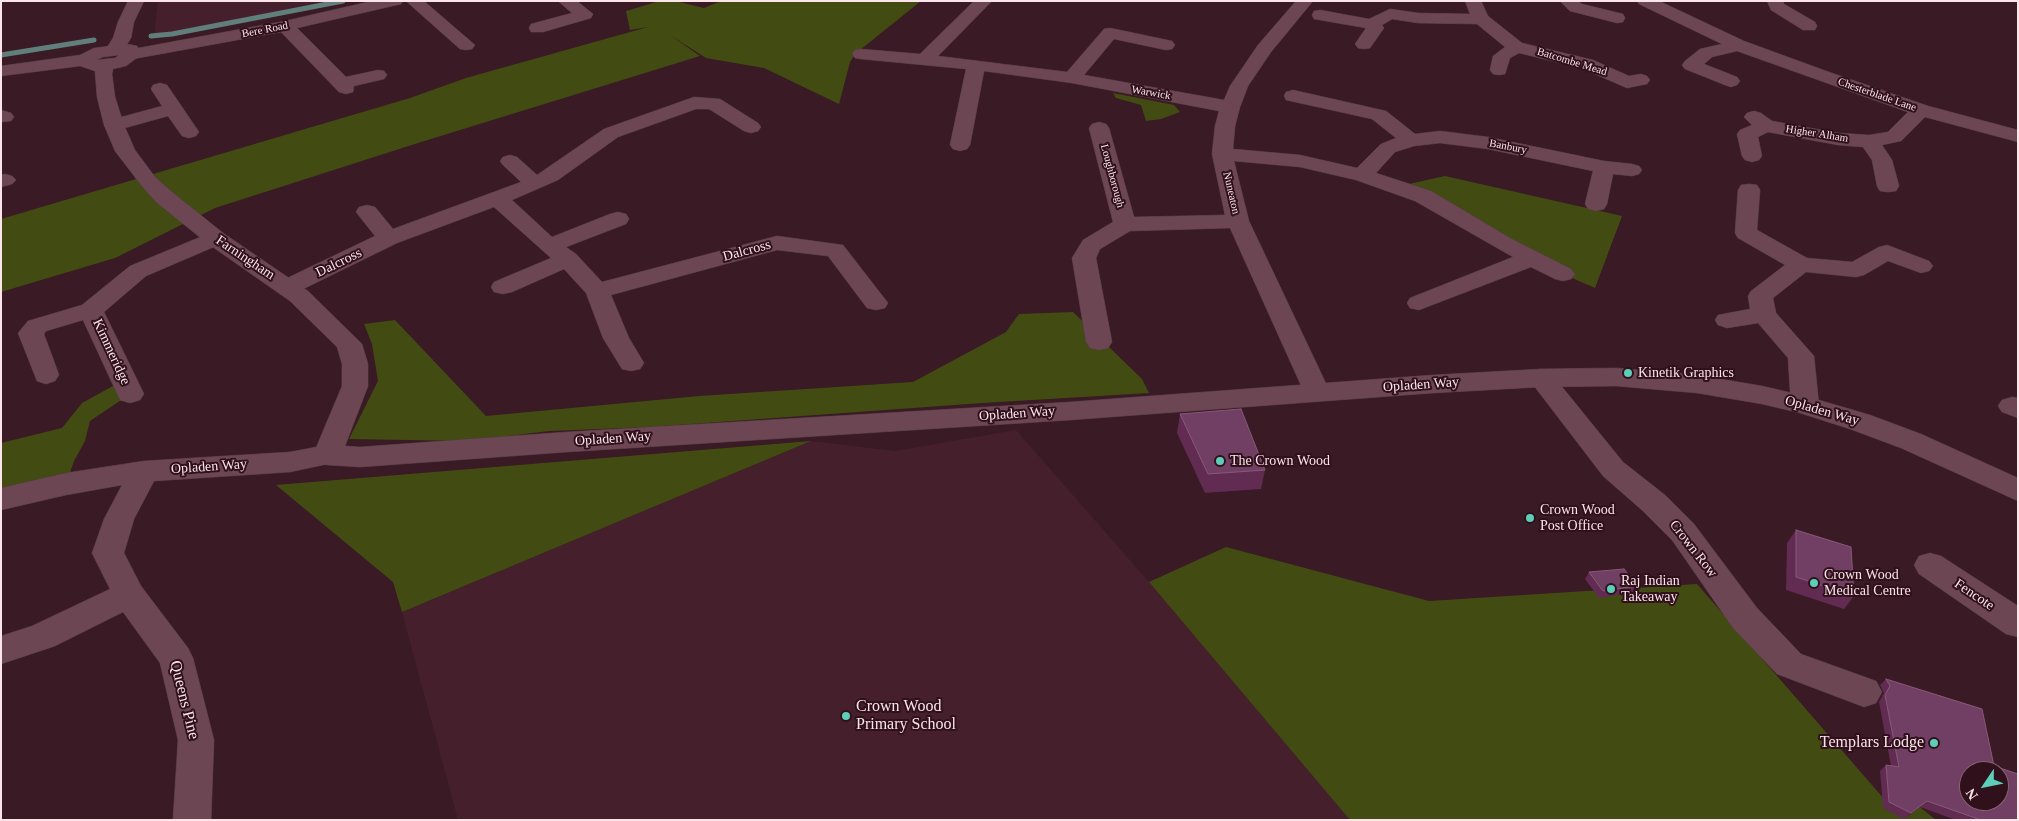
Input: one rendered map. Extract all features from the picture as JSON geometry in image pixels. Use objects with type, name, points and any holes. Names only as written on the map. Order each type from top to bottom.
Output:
[{"type":"street","points":[[102,58],[122,38],[126,22],[136,1]]},
{"type":"street","name":"Bere Road","points":[[1,71],[102,58],[120,62],[133,54],[285,26],[395,1]]},
{"type":"street","points":[[414,1],[466,45]]},
{"type":"street","points":[[537,28],[585,14],[566,1]]},
{"type":"street","points":[[924,60],[984,1]]},
{"type":"street","name":"Batcombe Mead","points":[[1473,1],[1481,19],[1516,47],[1587,64],[1628,86]]},
{"type":"street","name":"Chesterblade Lane","points":[[1645,1],[1738,45],[1921,110],[2018,136]]},
{"type":"street","points":[[1776,1],[1777,7],[1810,26]]},
{"type":"street","points":[[1303,6],[1371,24],[1376,28],[1364,44]]},
{"type":"street","name":"Nuneaton","points":[[1303,6],[1258,58],[1239,86],[1230,106],[1225,126],[1222,154],[1238,221],[1317,392]]},
{"type":"street","points":[[1371,24],[1389,7],[1418,18],[1481,19]]},
{"type":"street","points":[[1568,7],[1617,18]]},
{"type":"street","points":[[285,26],[344,86],[378,75]]},
{"type":"street","points":[[1072,78],[1110,33],[1166,45]]},
{"type":"street","points":[[1731,82],[1691,65],[1706,52],[1738,45]]},
{"type":"street","points":[[1500,70],[1502,56],[1516,47]]},
{"type":"street","name":"Warwick","points":[[861,54],[976,65],[1072,78],[1230,106]]},
{"type":"street","name":"Farningham","points":[[102,58],[106,97],[114,125],[125,151],[148,181],[164,197],[215,238],[288,287],[349,344],[356,364],[355,386],[327,454]]},
{"type":"street","points":[[960,145],[976,65]]},
{"type":"street","points":[[160,89],[190,132]]},
{"type":"street","points":[[1292,96],[1379,115],[1411,140]]},
{"type":"street","name":"Dalcross","points":[[288,287],[389,238],[535,184],[551,176],[611,133],[694,103],[713,103],[751,127]]},
{"type":"street","points":[[114,125],[173,109]]},
{"type":"street","name":"Higher Alham","points":[[1752,156],[1747,134],[1760,122],[1838,138],[1869,141],[1894,137],[1921,110]]},
{"type":"street","name":"Loughborough","points":[[1099,128],[1125,224]]},
{"type":"street","name":"Banbury","points":[[1362,175],[1388,148],[1411,140],[1440,137],[1488,143],[1604,167],[1632,170]]},
{"type":"street","points":[[1869,141],[1882,160],[1888,186]]},
{"type":"street","points":[[1222,154],[1300,161],[1362,175],[1423,196],[1502,242],[1564,274]]},
{"type":"street","points":[[510,161],[535,184]]},
{"type":"street","points":[[1596,204],[1604,167]]},
{"type":"street","points":[[1749,190],[1746,233],[1801,264],[1856,270],[1886,252],[1920,266]]},
{"type":"street","points":[[498,199],[559,252],[597,291],[616,338],[631,363]]},
{"type":"street","points":[[367,212],[389,238]]},
{"type":"street","points":[[503,287],[559,252],[618,219]]},
{"type":"street","name":"Loughborough","points":[[1099,342],[1084,258],[1092,245],[1125,224],[1238,221]]},
{"type":"street","points":[[1502,242],[1526,230]]},
{"type":"street","name":"Kimmeridge","points":[[46,375],[31,333],[37,326],[91,310],[138,271],[215,238]]},
{"type":"street","name":"Dalcross","points":[[597,291],[777,243],[835,250],[876,303]]},
{"type":"street","points":[[1427,295],[1532,258]]},
{"type":"street","points":[[1801,264],[1760,296],[1764,315],[1801,356],[1804,405]]},
{"type":"street","name":"Kimmeridge","points":[[91,310],[130,394]]},
{"type":"street","points":[[1727,320],[1764,315]]},
{"type":"street","name":"Opladen Way","points":[[1,499],[66,484],[144,471],[290,462],[327,454],[360,457],[558,442],[1070,410],[1317,392],[1541,378],[1616,377],[1697,384],[1762,395],[1804,405],[1860,422],[1911,441],[2018,490]]},
{"type":"street","name":"Crown Row","points":[[1541,378],[1613,469],[1654,503],[1683,532],[1744,618],[1789,664],[1864,692]]},
{"type":"street","name":"Queens Pine","points":[[144,471],[119,519],[108,553],[129,596],[176,658],[196,740],[192,820]]},
{"type":"street","name":"Fencote","points":[[1930,565],[2018,624]]},
{"type":"street","points":[[1,650],[43,636],[129,596]]},
{"type":"shaded area","points":[[158,1],[331,1],[154,36]]},
{"type":"shaded area","name":"Crown Wood Primary School","points":[[1016,430],[1149,582],[1350,820],[458,820],[402,612],[811,441],[895,451]]},
{"type":"green space","points":[[660,1],[675,1],[704,8],[721,1],[921,1],[855,54],[850,62],[839,104],[764,68],[706,58],[670,35],[700,56],[215,208],[115,258],[1,292],[1,219],[410,98],[466,78],[648,27],[630,30],[626,11]]},
{"type":"green space","points":[[1113,93],[1174,105],[1180,112],[1161,119],[1146,121],[1141,105],[1116,98]]},
{"type":"green space","points":[[1445,176],[1622,216],[1595,288],[1563,274],[1409,184]]},
{"type":"green space","points":[[1073,312],[1142,379],[1149,393],[650,427],[549,431],[467,441],[349,439],[378,381],[372,344],[364,324],[395,320],[486,416],[699,396],[913,382],[1006,332],[1019,314]]},
{"type":"green space","points":[[124,380],[130,394],[90,421],[85,441],[74,461],[66,484],[1,500],[1,443],[62,428],[82,403]]},
{"type":"green space","points":[[811,441],[402,612],[393,582],[276,485]]},
{"type":"green space","points":[[1226,547],[1429,601],[1697,584],[1885,800],[1920,807],[1936,820],[1350,820],[1149,582]]},
{"type":"building","points":[[1241,409],[1265,470],[1208,474],[1180,414]]},
{"type":"building","points":[[1796,530],[1851,547],[1854,596],[1796,577]]},
{"type":"building","points":[[1624,569],[1637,586],[1603,591],[1589,572]]},
{"type":"building","name":"Templars Lodge","points":[[1886,679],[1982,709],[1993,761],[1959,761],[1959,811],[2009,811],[2009,771],[2018,774],[2018,820],[1981,820],[1927,801],[1911,813],[1889,802],[1886,765],[1899,767],[1885,695],[1890,686]]},
{"type":"waterway","points":[[151,36],[172,34],[343,1]]},
{"type":"waterway","points":[[1,55],[94,40]]},
{"type":"place","name":"Kinetik Graphics","points":[[1628,373]]},
{"type":"place","name":"The Crown Wood","points":[[1220,461]]},
{"type":"place","name":"Crown Wood Post Office","points":[[1530,518]]},
{"type":"place","name":"Crown Wood Medical Centre","points":[[1814,583]]},
{"type":"place","name":"Raj Indian Takeaway","points":[[1611,589]]},
{"type":"place","name":"Crown Wood Primary School","points":[[846,716]]},
{"type":"place","name":"Templars Lodge","points":[[1934,743]]}]
